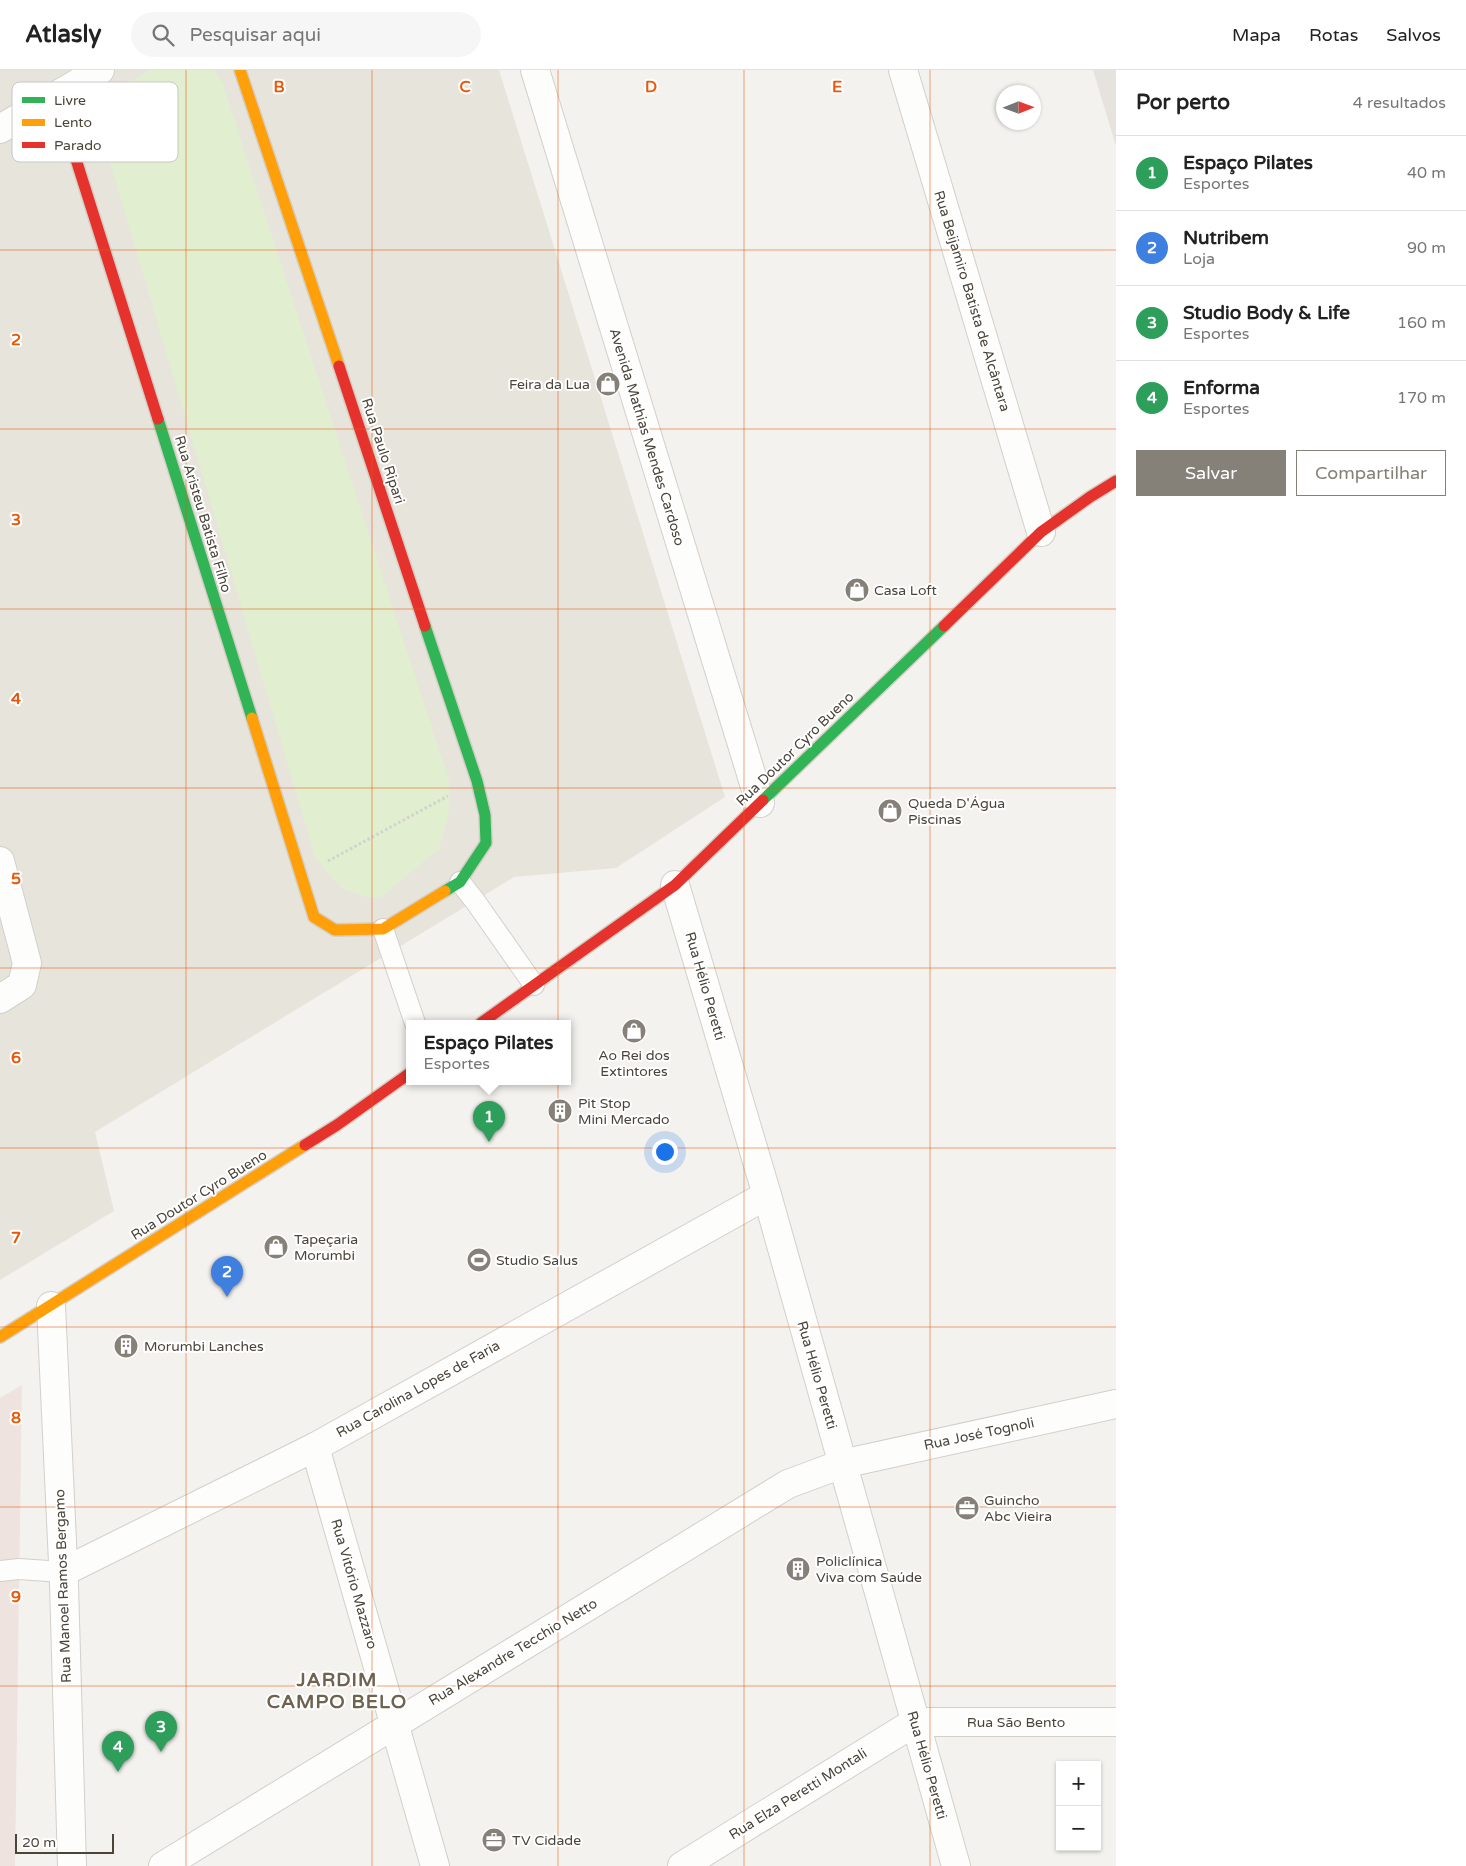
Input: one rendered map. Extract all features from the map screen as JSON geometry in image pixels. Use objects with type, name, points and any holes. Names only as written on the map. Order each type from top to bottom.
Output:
[{"type":"street","points":[[80,82],[100,70]]},
{"type":"street","name":"Rua Paulo Ripari","points":[[240,70],[477,781],[485,815],[486,843],[460,882]]},
{"type":"street","name":"Avenida Mathias Mendes Cardoso","points":[[534,70],[760,803]]},
{"type":"street","name":"Rua Beijamiro Batista de Alcântara","points":[[903,70],[1041,532]]},
{"type":"street","points":[[0,130],[12,123]]},
{"type":"street","name":"Rua Aristeu Batista Filho","points":[[77,162],[314,917],[335,930],[382,929]]},
{"type":"street","name":"Rua Doutor Cyro Bueno","points":[[485,1020],[675,885],[1041,532],[1116,481]]},
{"type":"street","points":[[0,861],[27,964],[11,992]]},
{"type":"street","points":[[382,929],[460,882]]},
{"type":"street","name":"Rua Hélio Peretti","points":[[675,885],[767,1195],[956,1866]]},
{"type":"street","name":"Rua Doutor Cyro Bueno","points":[[0,1337],[337,1125],[406,1077]]},
{"type":"street","name":"Rua Carolina Lopes de Faria","points":[[63,1572],[315,1447],[767,1195]]},
{"type":"street","name":"Rua Manoel Ramos Bergamo","points":[[51,1306],[63,1572],[72,1866]]},
{"type":"street","name":"Rua José Tognoli","points":[[842,1464],[1116,1404]]},
{"type":"street","name":"Rua Vitório Mazzaro","points":[[315,1447],[435,1866]]},
{"type":"street","name":"Rua Alexandre Tecchio Netto","points":[[163,1866],[788,1484],[842,1464]]},
{"type":"street","name":"Rua São Bento","points":[[915,1722],[1116,1722]]},
{"type":"street","name":"Rua Elza Peretti Montali","points":[[682,1866],[915,1722]]},
{"type":"lane","points":[[460,882],[534,985]]},
{"type":"lane","points":[[382,929],[414,1020]]},
{"type":"lane","points":[[0,1571],[19,1568],[63,1572]]},
{"type":"path","points":[[301,876],[477,781]]},
{"type":"shaded area","points":[[0,70],[499,70],[725,797],[616,868],[514,877],[95,1132],[114,1211],[0,1280]]},
{"type":"shaded area","points":[[1093,70],[1116,70],[1116,146]]},
{"type":"shaded area","points":[[22,1385],[15,1866],[0,1866],[0,1398]]},
{"type":"green space","points":[[150,70],[214,70],[222,82],[450,784],[448,816],[439,849],[381,897],[365,897],[344,889],[329,875],[315,857],[110,162],[178,162],[178,82],[131,82]]},
{"type":"traffic: fast","points":[[158,419],[252,718]]},
{"type":"traffic: fast","points":[[425,626],[477,781],[485,815],[486,843],[460,882],[445,891]]},
{"type":"traffic: fast","points":[[763,800],[944,626]]},
{"type":"traffic: slow","points":[[240,70],[339,366]]},
{"type":"traffic: slow","points":[[252,718],[314,917],[335,930],[383,929],[445,891]]},
{"type":"traffic: slow","points":[[0,1337],[305,1145]]},
{"type":"traffic: jam","points":[[77,162],[158,419]]},
{"type":"traffic: jam","points":[[339,366],[425,626]]},
{"type":"traffic: jam","points":[[944,626],[1041,532],[1116,481]]},
{"type":"traffic: jam","points":[[485,1020],[675,885],[763,800]]},
{"type":"traffic: jam","points":[[305,1145],[337,1125],[406,1076]]},
{"type":"place","name":"Feira da Lua","points":[[608,384]]},
{"type":"place","name":"Casa Loft","points":[[857,590]]},
{"type":"place","name":"Queda D'Água Piscinas","points":[[890,811]]},
{"type":"place","name":"Ao Rei dos Extintores","points":[[634,1031]]},
{"type":"place","name":"Pit Stop Mini Mercado","points":[[560,1111]]},
{"type":"place","name":"Espaço Pilates","points":[[489,1142]]},
{"type":"place","name":"Tapeçaria Morumbi","points":[[276,1247]]},
{"type":"place","name":"Studio Salus","points":[[479,1260]]},
{"type":"place","name":"Nutribem","points":[[227,1297]]},
{"type":"place","name":"Morumbi Lanches","points":[[126,1346]]},
{"type":"place","name":"Guincho Abc Vieira","points":[[967,1508]]},
{"type":"place","name":"Policlínica Viva com Saúde","points":[[798,1569]]},
{"type":"place","name":"Studio Body & Life","points":[[161,1752]]},
{"type":"place","name":"Enforma","points":[[118,1772]]},
{"type":"place","name":"TV Cidade","points":[[494,1840]]},
{"type":"district","name":"JARDIM CAMPO BELO","points":[[337,1691]]}]
